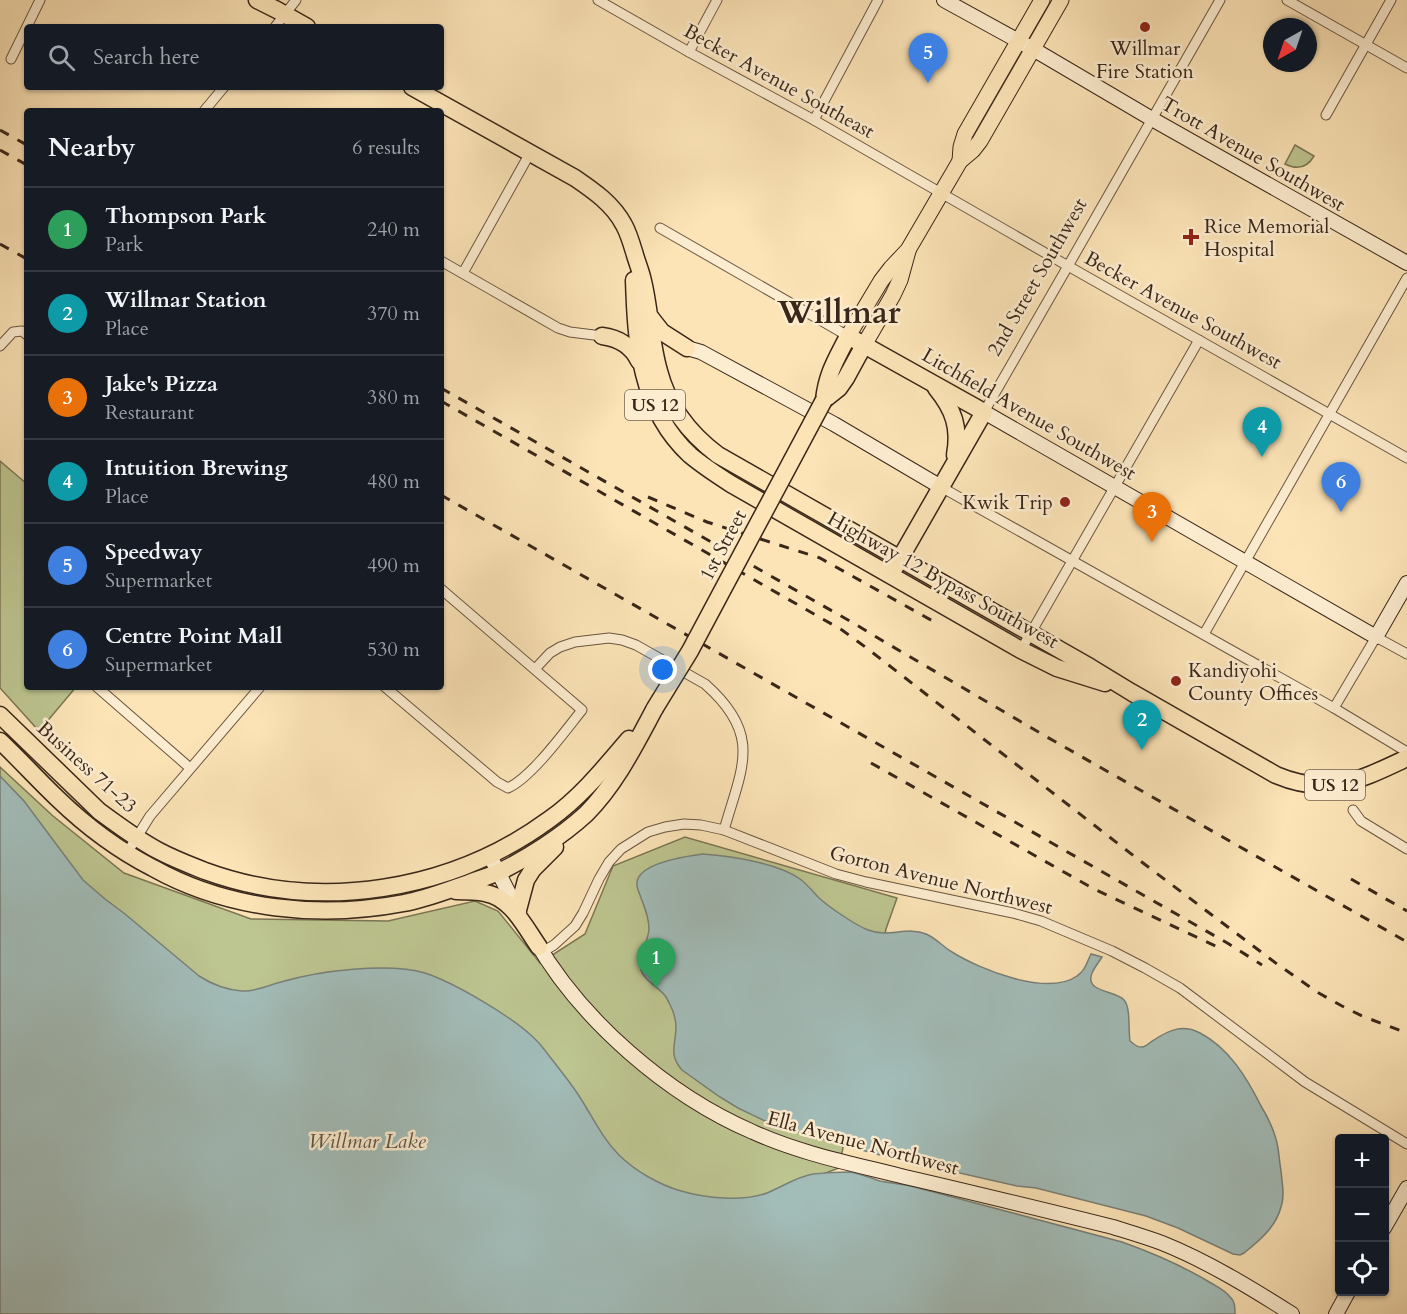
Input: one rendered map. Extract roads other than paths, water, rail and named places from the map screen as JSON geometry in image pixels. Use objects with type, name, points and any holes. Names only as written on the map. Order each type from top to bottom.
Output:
[{"type":"highway","points":[[257,0],[280,20],[295,24]]},
{"type":"highway","name":"US 12","points":[[417,90],[575,178],[599,195],[616,213],[624,224],[642,277],[659,371]]},
{"type":"highway","name":"US 12","points":[[633,249],[636,328],[641,364]]},
{"type":"highway","points":[[649,315],[662,332],[687,348]]},
{"type":"highway","points":[[602,336],[613,338],[629,347],[637,355],[641,364]]},
{"type":"highway","name":"Litchfield Avenue Southwest","points":[[848,336],[984,412]]},
{"type":"highway","name":"1st Street","points":[[822,408],[826,382],[848,336]]},
{"type":"highway","name":"1st Street","points":[[655,708],[690,651],[822,408],[846,378],[864,345]]},
{"type":"highway","points":[[659,371],[660,362],[665,353],[675,348],[687,348]]},
{"type":"highway","name":"Highway 12 Bypass Southwest","points":[[641,364],[645,380],[665,425],[682,447],[715,474],[1021,650],[1058,668],[1131,692]]},
{"type":"highway","name":"Highway 12 Bypass Southwest","points":[[659,371],[674,406],[688,428],[718,455],[1090,666],[1262,768],[1297,783],[1332,786],[1370,775],[1407,758]]},
{"type":"highway","points":[[924,378],[946,401],[955,422],[957,442],[954,458],[944,481]]},
{"type":"highway","name":"2nd Street Southwest","points":[[890,575],[984,412]]},
{"type":"highway","name":"Business 71-23","points":[[0,741],[59,800],[105,838],[154,869],[224,897],[264,906],[328,911],[405,903],[498,872],[533,853],[566,830],[600,798],[625,762],[655,708]]},
{"type":"highway","name":"Business 71-23","points":[[0,715],[85,799],[117,824],[160,852],[225,878],[263,887],[303,892],[343,892],[386,888],[439,875],[490,856],[518,840],[551,819],[582,793],[655,708]]},
{"type":"highway","points":[[518,910],[526,880],[532,869],[580,824],[600,798]]},
{"type":"highway","points":[[449,890],[497,896],[512,908],[540,949]]},
{"type":"main road","points":[[960,161],[965,134],[1042,0]]},
{"type":"main road","points":[[848,336],[881,281],[908,250],[960,161],[980,141],[1061,0]]},
{"type":"main road","points":[[864,345],[900,280],[908,250]]},
{"type":"street","points":[[28,24],[40,0]]},
{"type":"street","points":[[280,20],[296,0]]},
{"type":"street","name":"Becker Avenue Southeast","points":[[598,0],[942,194]]},
{"type":"street","points":[[689,52],[717,0]]},
{"type":"street","points":[[814,120],[878,0]]},
{"type":"street","name":"Trott Avenue Southwest","points":[[944,0],[1034,49],[1152,119],[1407,263]]},
{"type":"street","name":"2nd Street Southwest","points":[[984,412],[1220,0]]},
{"type":"street","points":[[1287,0],[1407,69]]},
{"type":"street","points":[[1326,116],[1391,0]]},
{"type":"street","points":[[11,59],[24,33]]},
{"type":"street","points":[[206,108],[222,90]]},
{"type":"street","points":[[463,273],[530,153]]},
{"type":"street","name":"Becker Avenue Southwest","points":[[942,194],[1407,458]]},
{"type":"street","points":[[660,228],[848,336]]},
{"type":"street","points":[[444,263],[558,328],[602,336]]},
{"type":"street","points":[[1204,634],[1407,278]]},
{"type":"street","points":[[0,346],[13,332],[24,333]]},
{"type":"street","points":[[1021,650],[1199,340]]},
{"type":"street","points":[[687,348],[701,352],[822,408],[1073,561],[1334,708],[1407,752]]},
{"type":"street","name":"Litchfield Avenue Southwest","points":[[984,412],[1407,654]]},
{"type":"street","points":[[1334,708],[1407,583]]},
{"type":"street","points":[[389,690],[496,782],[508,788],[517,784],[548,752],[582,710],[444,592]]},
{"type":"street","points":[[535,669],[550,653],[560,647],[575,642],[609,638],[636,645],[705,684],[731,712],[738,723],[743,743],[742,765],[724,830]]},
{"type":"street","points":[[100,690],[190,768]]},
{"type":"street","points":[[127,853],[155,811],[257,690]]},
{"type":"street","points":[[1353,810],[1361,821],[1407,849]]},
{"type":"street","name":"Gorton Avenue Northwest","points":[[540,949],[554,945],[575,926],[609,862],[621,849],[634,840],[648,832],[684,824],[724,830],[836,874],[1013,912],[1041,921],[1112,951],[1179,988],[1305,1082],[1407,1144]]},
{"type":"street","name":"Ella Avenue Northwest","points":[[490,856],[540,949],[591,1016],[624,1047],[685,1094],[722,1117],[777,1142],[826,1157],[1113,1227],[1141,1236],[1215,1269],[1292,1314]]},
{"type":"street","points":[[1389,1219],[1407,1188]]},
{"type":"street","points":[[1336,1314],[1346,1296]]},
{"type":"water","name":"Willmar Lake","points":[[0,776],[24,801],[83,880],[199,976],[230,990],[242,991],[314,974],[353,969],[392,968],[425,973],[438,978],[484,1002],[527,1032],[541,1046],[571,1085],[613,1149],[632,1167],[665,1185],[701,1196],[736,1198],[767,1193],[807,1175],[857,1173],[880,1181],[911,1186],[1134,1246],[1179,1265],[1222,1289],[1233,1300],[1235,1314],[0,1314]]},
{"type":"water","points":[[703,854],[740,859],[790,873],[805,883],[823,902],[863,928],[883,933],[912,931],[926,934],[964,959],[1013,978],[1049,984],[1064,982],[1080,974],[1091,954],[1102,957],[1093,971],[1092,984],[1124,1000],[1128,1014],[1130,1041],[1137,1046],[1144,1047],[1170,1031],[1193,1030],[1220,1047],[1250,1085],[1268,1118],[1277,1143],[1283,1194],[1279,1214],[1275,1221],[1244,1253],[1233,1254],[1178,1228],[1146,1216],[1036,1188],[1017,1186],[876,1154],[837,1141],[815,1137],[765,1121],[720,1097],[682,1070],[678,1064],[674,1054],[676,1027],[672,1009],[663,993],[648,981],[640,965],[649,929],[647,913],[637,887],[639,877],[644,871],[664,862]]},
{"type":"railway","points":[[0,130],[24,143]]},
{"type":"railway","points":[[0,150],[24,163]]},
{"type":"railway","points":[[0,244],[24,257]]},
{"type":"railway","points":[[444,390],[1407,942]]},
{"type":"railway","points":[[444,403],[842,630],[1277,964],[1317,992],[1342,1006],[1407,1033]]},
{"type":"railway","points":[[444,497],[1229,944],[1262,965]]},
{"type":"railway","points":[[648,497],[707,522],[820,558],[938,624]]},
{"type":"railway","points":[[871,763],[1094,889],[1222,949]]},
{"type":"railway","points":[[1351,879],[1407,911]]},
{"type":"place","name":"Willmar Fire Station","points":[[1145,27]]},
{"type":"place","name":"Speedway","points":[[928,83]]},
{"type":"place","name":"Rice Memorial Hospital","points":[[1191,237]]},
{"type":"place","name":"Intuition Brewing","points":[[1262,457]]},
{"type":"place","name":"Kwik Trip","points":[[1065,502]]},
{"type":"place","name":"Centre Point Mall","points":[[1341,512]]},
{"type":"place","name":"Jake's Pizza","points":[[1152,542]]},
{"type":"place","name":"Kandiyohi County Offices","points":[[1176,681]]},
{"type":"place","name":"Willmar Station","points":[[1142,750]]},
{"type":"place","name":"Thompson Park","points":[[656,988]]},
{"type":"district","name":"Willmar","points":[[839,313]]}]
